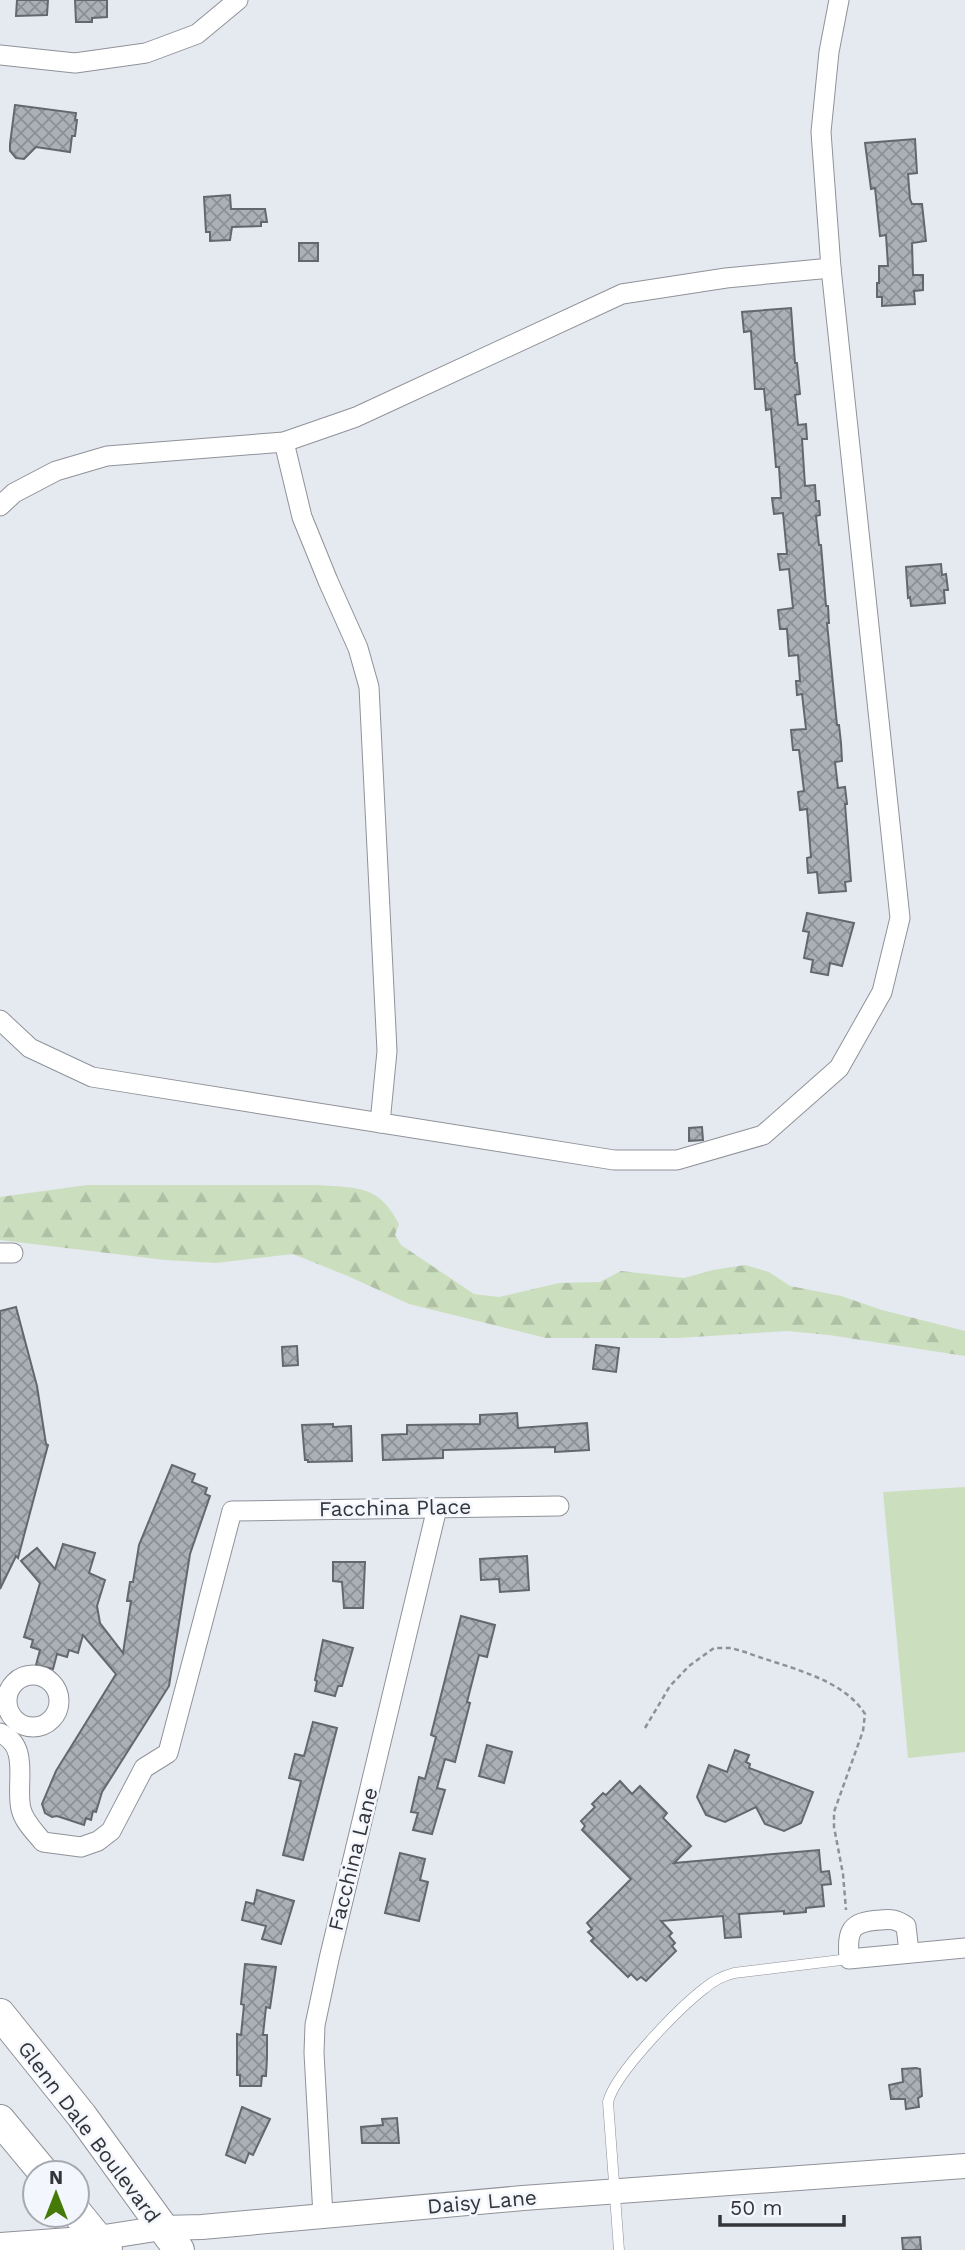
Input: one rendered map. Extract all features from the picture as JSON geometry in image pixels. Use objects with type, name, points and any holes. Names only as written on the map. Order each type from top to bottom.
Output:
[{"type":"main road","name":"Glenn Dale Boulevard","points":[[0,2014],[82,2116],[170,2239]]},
{"type":"main road","points":[[0,2120],[32,2159]]},
{"type":"main road","points":[[90,2229],[103,2244]]},
{"type":"street","points":[[0,55],[75,63],[146,53],[197,34],[238,0]]},
{"type":"street","points":[[0,1020],[30,1048],[92,1077],[614,1160],[677,1160],[763,1135],[839,1068],[882,992],[900,918],[831,268],[821,132],[829,52],[839,0]]},
{"type":"street","points":[[0,506],[14,493],[56,471],[107,456],[284,442],[356,416],[622,294],[726,278],[831,268]]},
{"type":"street","points":[[284,442],[302,517],[358,648],[369,687],[387,1051],[380,1123]]},
{"type":"street","name":"Facchina Place","points":[[8,1730],[20,1761],[23,1830],[43,1842],[81,1847],[98,1841],[111,1831],[144,1768],[167,1753],[232,1511],[559,1506]]},
{"type":"street","name":"Facchina Lane","points":[[323,2216],[314,2082],[315,2025],[437,1508]]},
{"type":"street","points":[[909,1952],[906,1926],[895,1919],[863,1921],[855,1925],[849,1934],[849,1959],[965,1948]]},
{"type":"street","name":"Daisy Lane","points":[[0,2245],[103,2244],[170,2239],[202,2227],[523,2198],[965,2166]]},
{"type":"lane","points":[[619,2250],[608,2102],[617,2084],[642,2051],[704,1989],[720,1977],[849,1959]]},
{"type":"path","points":[[645,1728],[670,1686],[714,1648],[746,1651],[838,1686],[852,1697],[864,1714],[863,1731],[834,1812],[849,1934]]},
{"type":"green space","points":[[87,1185],[318,1185],[356,1188],[375,1195],[384,1202],[399,1224],[395,1235],[401,1245],[474,1294],[499,1297],[559,1283],[600,1282],[621,1271],[684,1278],[745,1265],[769,1272],[790,1286],[841,1296],[882,1310],[965,1331],[965,1356],[787,1331],[678,1338],[546,1338],[409,1304],[293,1254],[216,1263],[165,1260],[0,1240],[0,1197]]},
{"type":"green space","points":[[965,1487],[965,1752],[908,1758],[883,1492]]},
{"type":"building","points":[[17,0],[48,0],[47,15],[16,16]]},
{"type":"building","points":[[75,0],[107,0],[107,17],[92,18],[92,22],[76,22]]},
{"type":"building","points":[[15,105],[76,113],[75,136],[72,136],[70,152],[36,147],[24,159],[16,158],[10,151]]},
{"type":"building","points":[[915,139],[917,173],[908,174],[910,199],[912,204],[922,204],[926,241],[912,243],[913,275],[923,275],[923,290],[914,291],[915,304],[882,306],[882,297],[877,297],[877,283],[879,266],[888,266],[886,235],[880,236],[875,188],[871,189],[865,143]]},
{"type":"building","points":[[230,195],[231,209],[265,209],[267,222],[261,222],[261,226],[232,227],[230,240],[210,241],[210,232],[206,232],[204,197]]},
{"type":"building","points":[[299,243],[318,243],[318,261],[299,261]]},
{"type":"building","points":[[791,308],[800,394],[795,395],[798,425],[806,424],[807,439],[802,439],[805,486],[815,485],[816,501],[819,501],[820,515],[816,516],[841,743],[842,761],[835,762],[838,788],[845,787],[851,881],[845,882],[846,891],[819,893],[817,872],[808,873],[807,858],[811,857],[807,809],[800,810],[798,792],[804,791],[799,750],[793,750],[791,730],[806,729],[802,694],[797,695],[796,681],[800,681],[798,655],[789,656],[787,629],[780,629],[778,610],[793,608],[789,569],[780,570],[778,554],[787,554],[783,513],[774,514],[772,498],[781,498],[779,467],[776,467],[771,409],[766,410],[764,389],[755,389],[751,331],[744,332],[742,312]]},
{"type":"building","points":[[941,564],[942,575],[946,574],[948,590],[944,590],[945,603],[911,606],[906,567]]},
{"type":"building","points":[[807,913],[854,923],[842,966],[830,963],[828,975],[811,972],[813,960],[804,958],[809,932],[803,931]]},
{"type":"building","points":[[702,1127],[703,1140],[689,1141],[689,1128]]},
{"type":"building","points":[[16,1307],[37,1386],[48,1445],[18,1558],[16,1556],[0,1589],[0,1311]]},
{"type":"building","points":[[596,1345],[619,1348],[616,1372],[593,1369]]},
{"type":"building","points":[[297,1346],[298,1365],[283,1366],[282,1347]]},
{"type":"building","points":[[517,1413],[518,1428],[587,1423],[589,1450],[555,1452],[555,1447],[443,1450],[443,1458],[383,1460],[382,1435],[407,1434],[407,1425],[480,1424],[480,1415]]},
{"type":"building","points":[[333,1424],[333,1427],[351,1426],[352,1461],[305,1460],[302,1425]]},
{"type":"building","points":[[172,1465],[195,1474],[192,1482],[207,1488],[205,1494],[210,1496],[190,1554],[169,1686],[102,1792],[91,1820],[86,1818],[84,1825],[57,1816],[52,1817],[45,1813],[42,1804],[56,1771],[116,1674],[83,1635],[78,1653],[69,1650],[67,1657],[57,1654],[53,1669],[36,1665],[40,1650],[31,1647],[33,1640],[24,1637],[40,1583],[21,1561],[37,1548],[55,1569],[63,1544],[95,1553],[89,1573],[105,1580],[97,1606],[100,1623],[123,1653],[131,1601],[127,1601],[139,1545]]},
{"type":"building","points":[[527,1556],[529,1590],[500,1592],[499,1579],[481,1580],[480,1559]]},
{"type":"building","points":[[333,1562],[365,1562],[363,1608],[344,1608],[342,1582],[333,1581]]},
{"type":"building","points":[[461,1616],[495,1625],[487,1657],[479,1655],[455,1762],[445,1759],[437,1788],[445,1790],[432,1834],[413,1830],[418,1813],[411,1812],[419,1777],[425,1779],[436,1737],[431,1735]]},
{"type":"building","points":[[323,1640],[353,1648],[342,1686],[338,1686],[335,1696],[315,1691]]},
{"type":"building","points":[[313,1722],[337,1728],[303,1860],[283,1855],[301,1781],[289,1778],[295,1754],[304,1756]]},
{"type":"building","points":[[487,1745],[512,1752],[504,1783],[479,1776]]},
{"type":"building","points":[[735,1750],[749,1755],[746,1762],[750,1764],[749,1768],[813,1792],[801,1823],[784,1831],[765,1824],[756,1807],[725,1822],[706,1815],[697,1797],[709,1765],[727,1772]]},
{"type":"building","points":[[620,1781],[632,1794],[640,1786],[667,1813],[663,1818],[691,1846],[674,1863],[819,1850],[821,1872],[829,1871],[831,1884],[822,1885],[824,1906],[806,1908],[806,1912],[739,1914],[741,1937],[725,1938],[723,1916],[661,1921],[672,1933],[669,1936],[675,1943],[672,1946],[676,1951],[646,1981],[641,1977],[637,1980],[631,1974],[628,1977],[591,1941],[594,1938],[588,1932],[592,1929],[587,1923],[631,1879],[582,1830],[585,1826],[581,1821],[595,1807],[592,1804]]},
{"type":"building","points":[[400,1853],[425,1859],[420,1880],[428,1882],[419,1921],[385,1913]]},
{"type":"building","points":[[257,1890],[294,1901],[281,1944],[262,1939],[266,1926],[242,1920],[246,1902],[254,1904]]},
{"type":"building","points":[[245,1964],[276,1967],[270,2008],[266,2007],[263,2035],[267,2035],[266,2076],[262,2076],[261,2086],[240,2086],[240,2075],[237,2075],[237,2034],[241,2035]]},
{"type":"building","points":[[902,2069],[920,2069],[922,2096],[918,2098],[919,2107],[906,2109],[905,2099],[891,2099],[889,2085],[903,2082]]},
{"type":"building","points":[[242,2107],[270,2119],[253,2155],[249,2153],[245,2163],[226,2155]]},
{"type":"building","points":[[397,2118],[399,2143],[362,2143],[361,2127],[383,2125],[382,2119]]},
{"type":"building","points":[[920,2237],[921,2250],[903,2250],[902,2238]]}]
